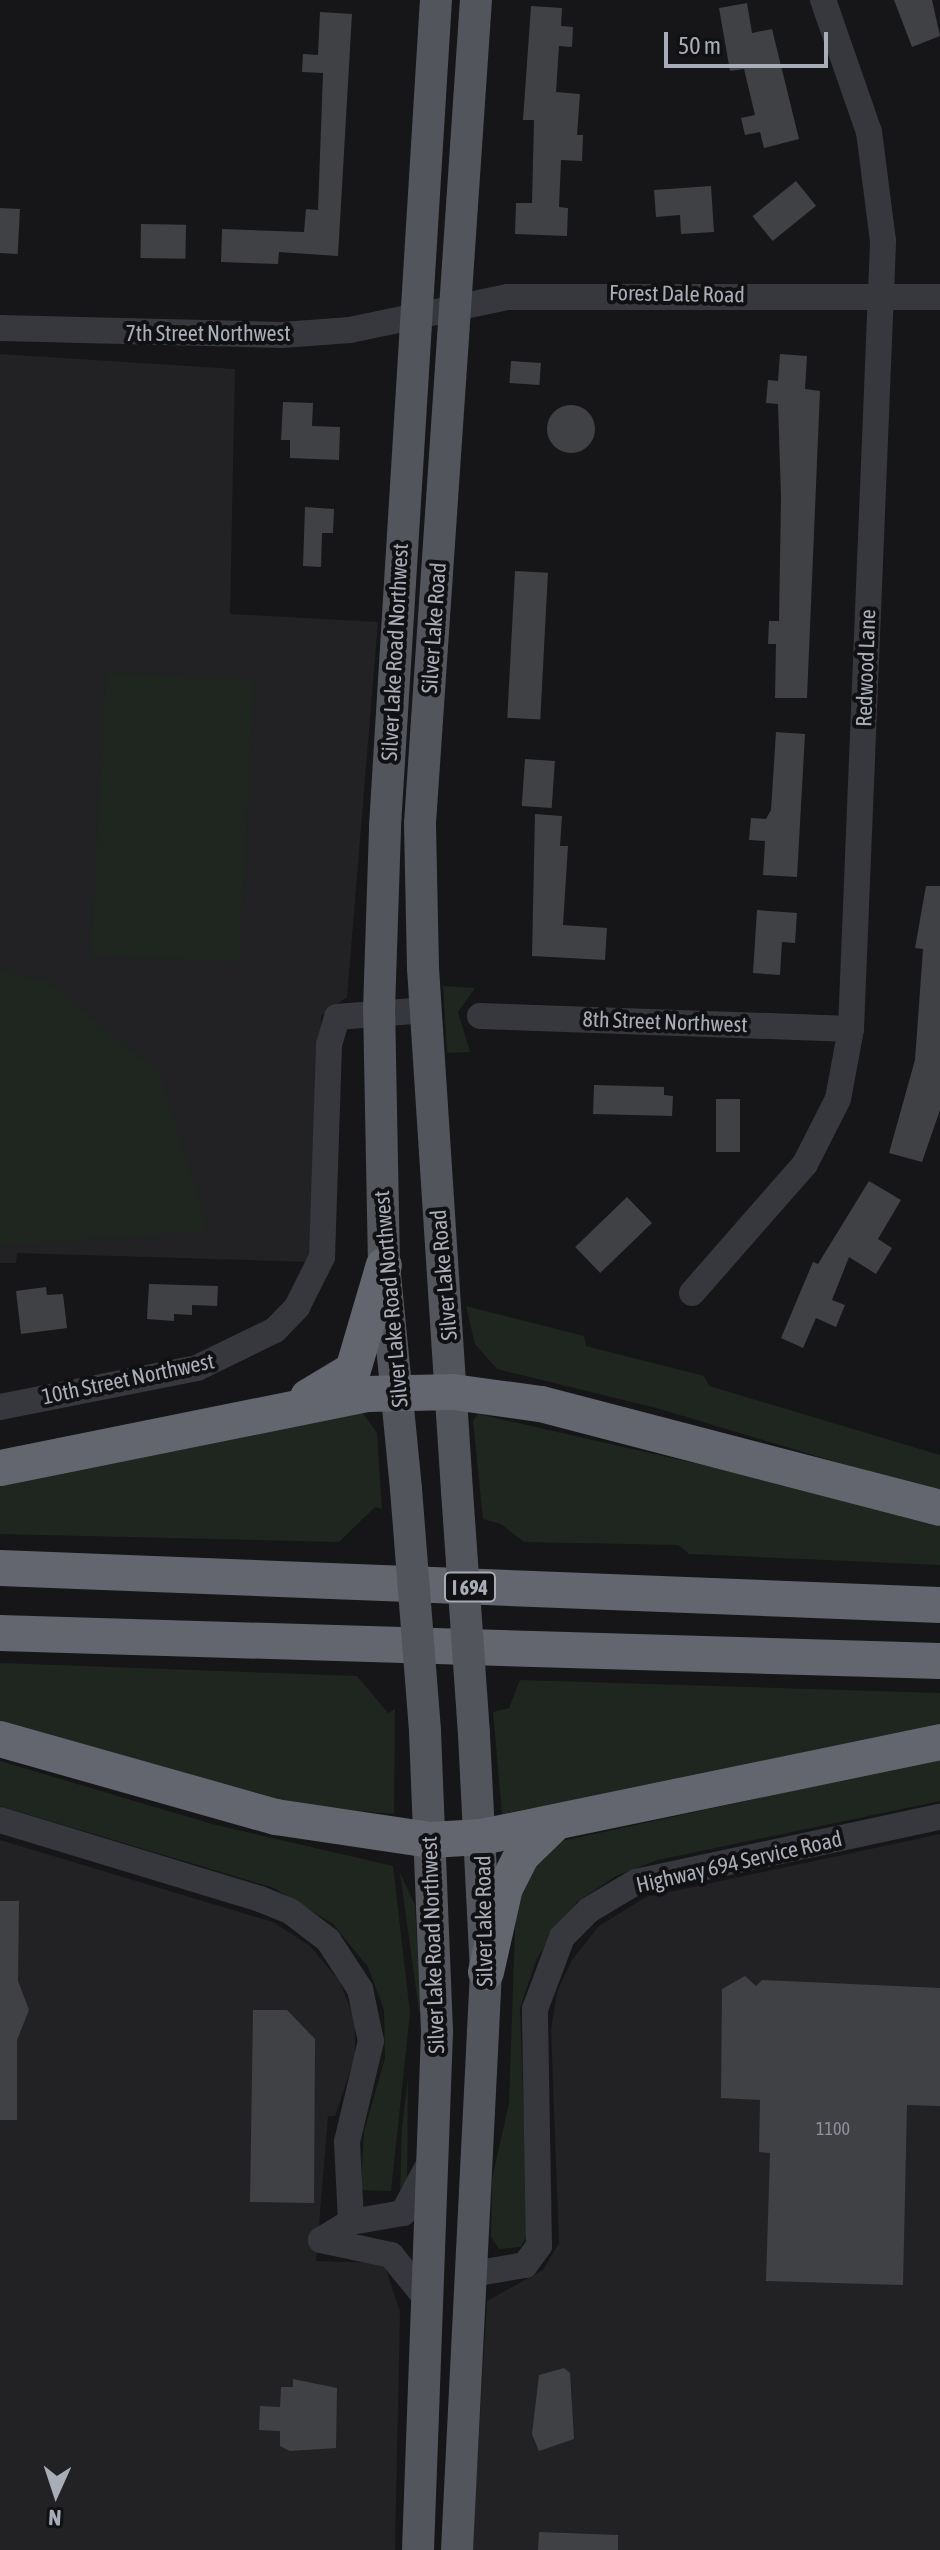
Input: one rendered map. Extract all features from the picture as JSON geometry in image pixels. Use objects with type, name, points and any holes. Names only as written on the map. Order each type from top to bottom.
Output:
[{"type":"highway","points":[[285,1410],[353,1370],[384,1265]]},
{"type":"highway","points":[[0,1468],[285,1410],[400,1393],[453,1392],[553,1406],[940,1508]]},
{"type":"highway","name":"I 694","points":[[0,1568],[940,1605]]},
{"type":"highway","points":[[0,1633],[940,1661]]},
{"type":"highway","points":[[0,1739],[276,1817],[430,1840],[482,1837],[940,1742]]},
{"type":"highway","points":[[486,1972],[505,1888],[522,1855],[556,1822]]},
{"type":"main road","name":"Silver Lake Road Northwest","points":[[418,2550],[434,2149],[430,1840],[400,1393],[384,1265],[379,1010],[415,315],[436,0]]},
{"type":"main road","name":"Silver Lake Road","points":[[457,2550],[486,1972],[482,1837],[426,1010],[420,823],[476,0]]},
{"type":"street","name":"Redwood Lane","points":[[692,1293],[805,1164],[838,1099],[851,1029],[883,241],[869,132],[823,0]]},
{"type":"street","name":"Forest Dale Road","points":[[415,315],[456,307],[592,293],[940,297]]},
{"type":"street","name":"7th Street Northwest","points":[[0,328],[282,335],[415,315]]},
{"type":"street","points":[[379,1010],[426,1010]]},
{"type":"street","name":"10th Street Northwest","points":[[0,1407],[197,1368],[255,1344],[310,1287],[327,1228],[332,1029],[337,1017],[379,1010]]},
{"type":"street","name":"8th Street Northwest","points":[[480,1016],[851,1029]]},
{"type":"street","name":"Highway 694 Service Road","points":[[472,2274],[525,2265],[539,2246],[535,2009],[562,1937],[589,1910],[636,1882],[940,1817]]},
{"type":"street","points":[[0,1820],[260,1899],[290,1911],[328,1940],[360,1989],[371,2041],[347,2142],[351,2222]]},
{"type":"street","points":[[429,2302],[391,2255],[321,2240],[351,2222],[403,2213],[434,2149]]},
{"type":"shaded area","points":[[0,354],[235,369],[230,614],[378,622],[347,997],[321,1016],[319,1227],[311,1262],[17,1253],[16,1263],[0,1263]]},
{"type":"shaded area","points":[[106,673],[254,681],[239,962],[91,955]]},
{"type":"shaded area","points":[[0,971],[48,982],[160,1074],[208,1231],[0,1245]]},
{"type":"shaded area","points":[[443,986],[475,988],[458,1012],[470,1052],[447,1053]]},
{"type":"shaded area","points":[[466,1306],[584,1336],[586,1346],[704,1376],[709,1386],[940,1455],[940,1493],[656,1408],[497,1369],[475,1344]]},
{"type":"shaded area","points":[[361,1411],[377,1433],[382,1509],[375,1507],[339,1542],[0,1534],[0,1481]]},
{"type":"shaded area","points":[[478,1414],[940,1519],[940,1565],[689,1554],[678,1545],[524,1542],[501,1524],[483,1519],[473,1421]]},
{"type":"shaded area","points":[[0,1663],[357,1676],[388,1713],[395,1709],[394,1814],[301,1805],[0,1723]]},
{"type":"shaded area","points":[[520,1680],[940,1693],[940,1731],[502,1814],[493,1712],[509,1708]]},
{"type":"shaded area","points":[[940,1759],[940,1801],[658,1860],[616,1876],[577,1902],[537,1958],[520,2008],[528,2233],[521,2247],[499,2249],[491,2237],[492,2179],[509,2103],[516,1900],[521,1882],[557,1842]]},
{"type":"shaded area","points":[[0,1761],[212,1824],[393,1866],[410,2013],[391,2191],[361,2190],[364,2132],[385,2058],[384,2010],[368,1967],[333,1924],[274,1888],[0,1806]]},
{"type":"shaded area","points":[[940,1834],[940,2550],[472,2550],[487,2301],[543,2270],[559,2243],[551,2030],[557,1992],[572,1960],[599,1926],[646,1897]]},
{"type":"shaded area","points":[[0,1840],[273,1922],[310,1946],[340,1982],[355,2021],[355,2056],[335,2116],[328,2116],[316,2261],[384,2263],[400,2312],[395,2550],[0,2550]]},
{"type":"shaded area","points":[[400,1873],[415,1905],[421,2011],[419,2011]]},
{"type":"shaded area","points":[[408,2078],[407,2193],[400,2197],[402,2127]]},
{"type":"building","points":[[894,0],[932,0],[940,36],[912,47]]},
{"type":"building","points":[[747,3],[752,33],[772,29],[799,139],[764,148],[760,132],[745,135],[741,118],[755,115],[744,69],[730,71],[719,8]]},
{"type":"building","points":[[531,6],[562,8],[561,26],[573,27],[572,47],[559,46],[556,92],[580,94],[577,135],[583,135],[582,161],[561,160],[559,207],[568,208],[567,236],[515,234],[516,203],[532,203],[534,120],[523,120]]},
{"type":"building","points":[[320,12],[352,14],[338,256],[279,252],[278,264],[221,262],[222,229],[304,232],[306,209],[318,210],[323,73],[302,72],[303,54],[318,55]]},
{"type":"building","points":[[796,181],[816,206],[773,241],[752,216]]},
{"type":"building","points":[[711,186],[714,232],[681,234],[680,215],[656,217],[654,190]]},
{"type":"building","points":[[0,208],[20,209],[18,254],[0,253]]},
{"type":"building","points":[[141,224],[186,225],[185,259],[140,258]]},
{"type":"building","points":[[780,354],[807,356],[805,389],[820,391],[807,698],[775,698],[776,644],[768,644],[769,621],[779,621],[781,498],[778,404],[766,403],[768,380],[778,381]]},
{"type":"building","points":[[511,361],[541,363],[539,385],[509,383]]},
{"type":"building","points":[[283,402],[313,403],[312,426],[340,427],[339,460],[290,458],[290,440],[281,440]]},
{"type":"building","points":[[571,405],[580,406],[588,412],[594,420],[594,438],[588,446],[580,452],[571,453],[562,452],[554,446],[548,438],[547,429],[548,420],[554,412],[562,406]]},
{"type":"building","points":[[305,507],[334,509],[333,533],[322,533],[321,567],[303,566]]},
{"type":"building","points":[[515,571],[548,573],[540,720],[507,718]]},
{"type":"building","points":[[776,732],[805,734],[797,877],[763,875],[765,841],[749,840],[751,818],[766,819],[771,810]]},
{"type":"building","points":[[525,759],[555,761],[552,808],[522,806]]},
{"type":"building","points":[[535,814],[562,816],[560,846],[568,846],[563,925],[607,928],[605,960],[532,956]]},
{"type":"building","points":[[926,886],[940,886],[940,1110],[922,1162],[889,1153],[915,1060],[923,949],[915,948]]},
{"type":"building","points":[[757,910],[797,913],[795,943],[782,942],[780,975],[753,973]]},
{"type":"building","points":[[594,1085],[664,1087],[664,1095],[673,1096],[672,1116],[593,1114]]},
{"type":"building","points":[[716,1099],[740,1099],[740,1152],[716,1152]]},
{"type":"building","points":[[869,1181],[901,1200],[878,1239],[892,1248],[876,1274],[849,1257],[832,1300],[845,1305],[836,1327],[816,1318],[803,1348],[781,1338],[813,1262],[818,1264]]},
{"type":"building","points":[[627,1197],[652,1223],[600,1273],[575,1247]]},
{"type":"building","points":[[149,1284],[218,1286],[217,1306],[192,1305],[192,1315],[174,1314],[174,1321],[147,1319]]},
{"type":"building","points":[[46,1287],[47,1295],[63,1294],[67,1328],[21,1334],[16,1291]]},
{"type":"building","points":[[0,1901],[19,1901],[18,1981],[29,2010],[17,2040],[17,2120],[0,2120]]},
{"type":"building","points":[[745,1976],[756,1986],[762,1980],[940,1988],[940,2106],[907,2105],[903,2285],[766,2281],[770,2153],[759,2152],[760,2100],[721,2098],[722,1989]]},
{"type":"building","points":[[253,2010],[287,2010],[315,2039],[314,2203],[250,2202]]},
{"type":"building","points":[[564,2368],[570,2373],[574,2439],[539,2451],[532,2434],[539,2375]]},
{"type":"building","points":[[293,2379],[337,2388],[336,2448],[290,2451],[280,2446],[280,2431],[259,2430],[260,2406],[280,2407],[281,2387],[293,2387]]},
{"type":"building","points":[[539,2532],[618,2535],[618,2550],[538,2550]]}]
